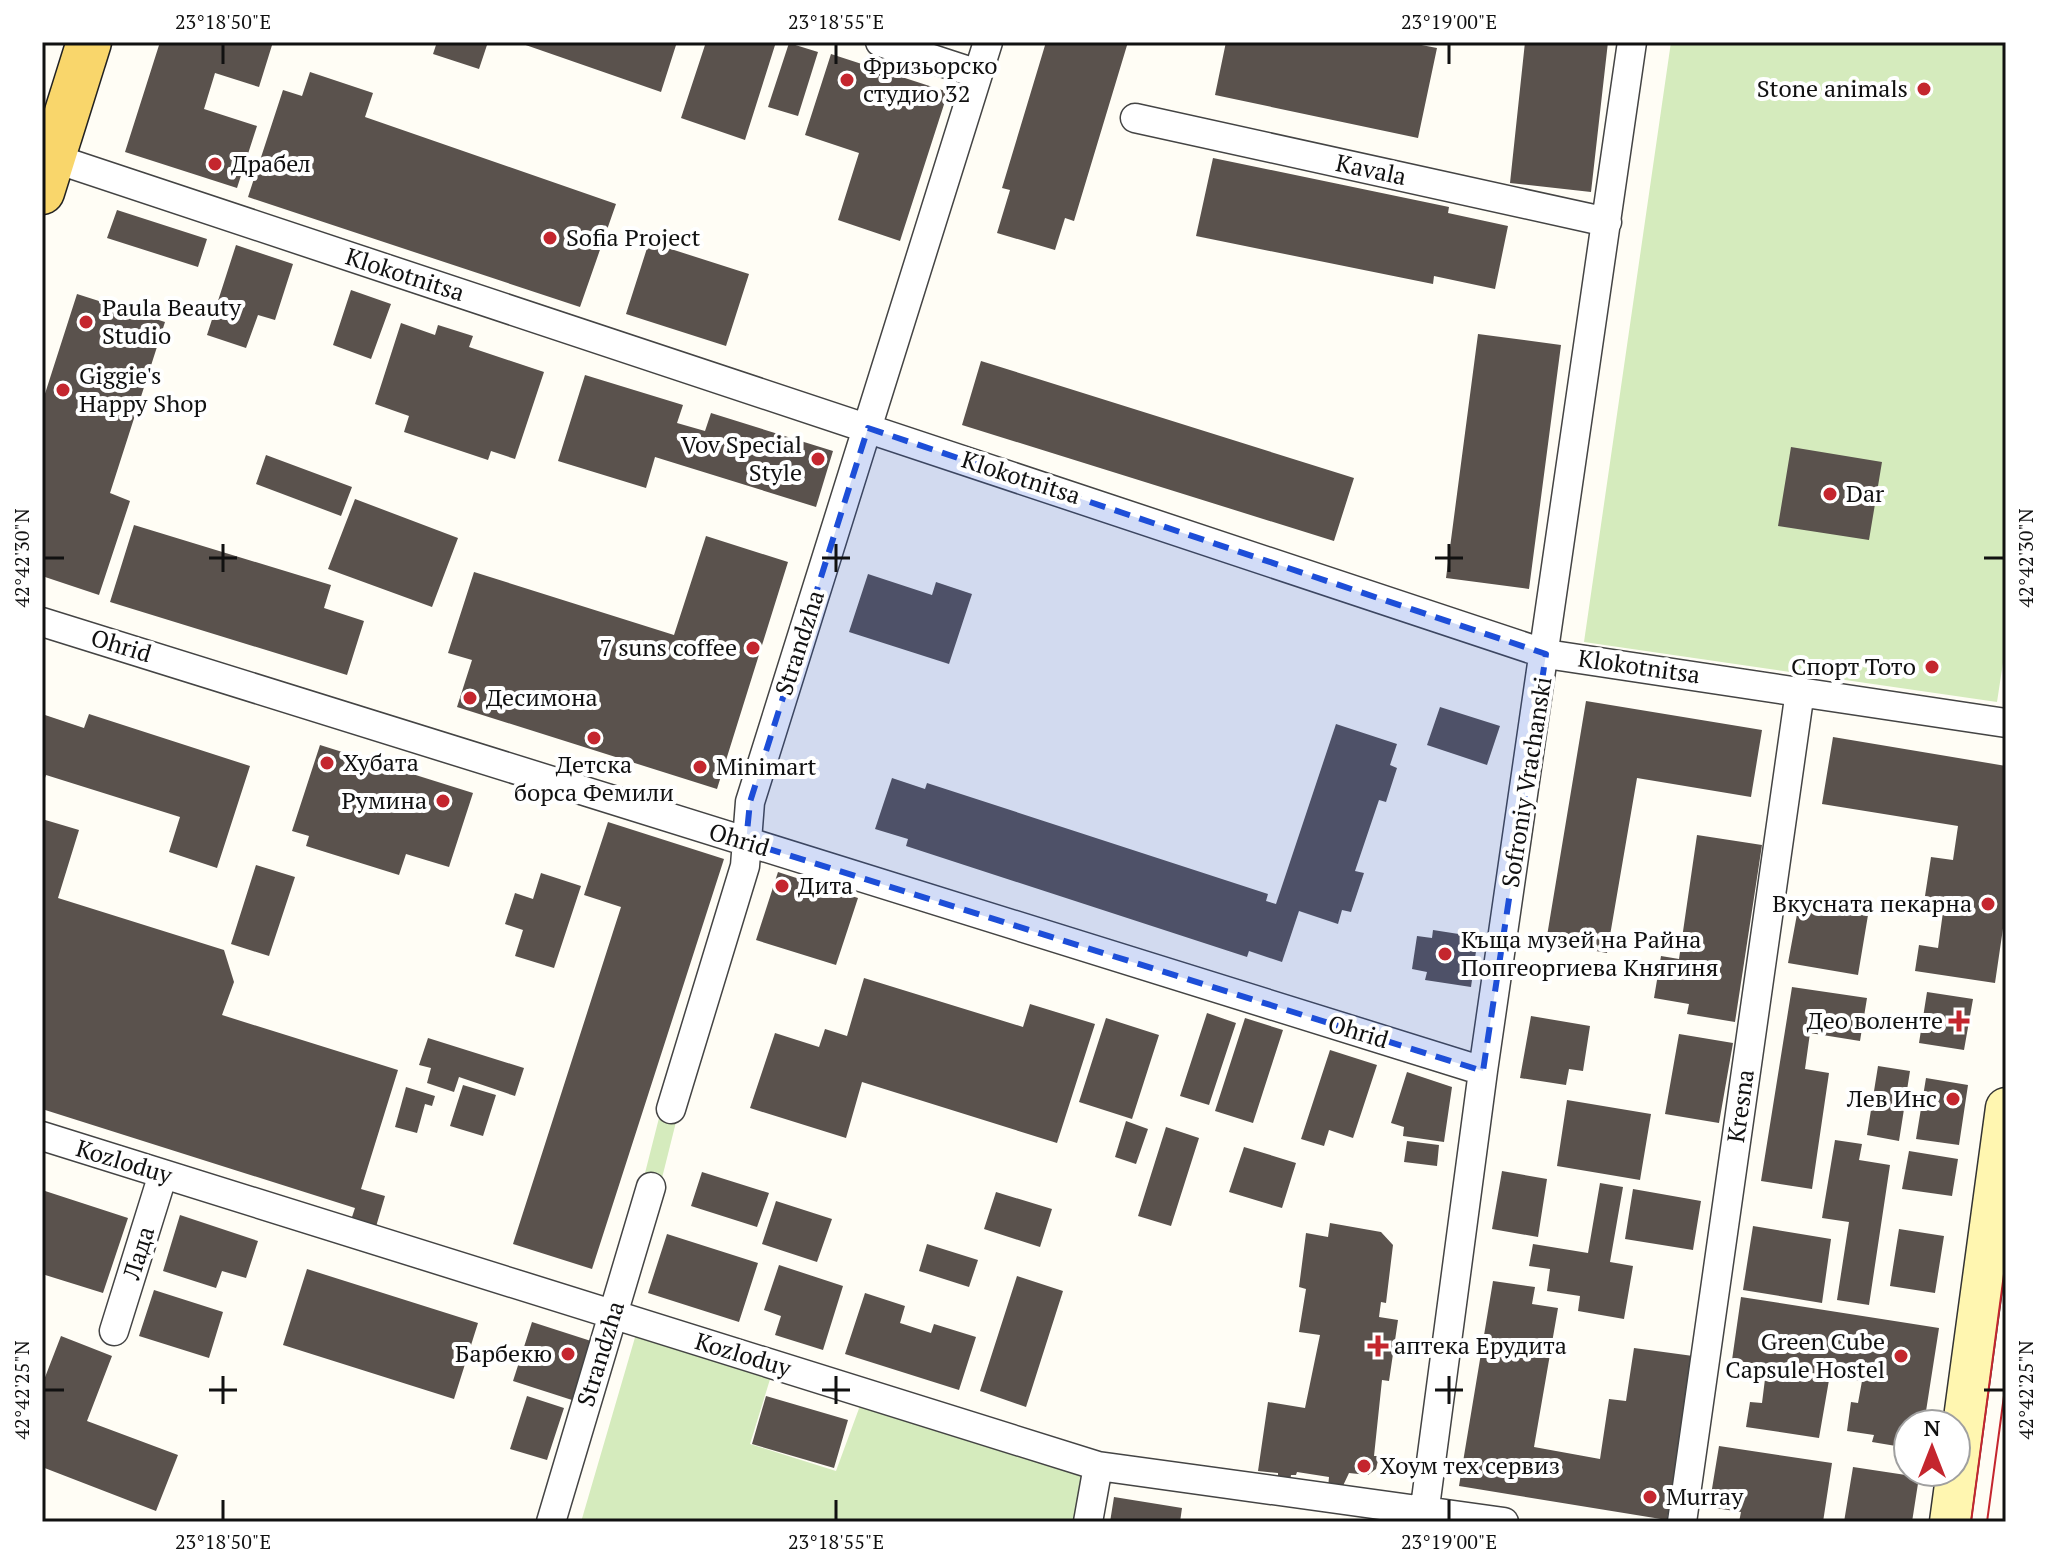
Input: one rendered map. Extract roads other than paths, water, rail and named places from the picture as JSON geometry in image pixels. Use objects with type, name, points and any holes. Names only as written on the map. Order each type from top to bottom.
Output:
[{"type":"main road","points":[[48,175],[89,42]]},
{"type":"main road","points":[[1950,1522],[2006,1108]]},
{"type":"street","points":[[880,42],[978,74]]},
{"type":"street","name":"Strandzha","points":[[671,1109],[745,866],[750,802],[988,42]]},
{"type":"street","name":"Sofroniy Vrachanski","points":[[1424,1517],[1483,1071],[1546,654],[1632,42]]},
{"type":"street","name":"Kavala","points":[[1135,118],[1607,222]]},
{"type":"street","name":"Klokotnitsa","points":[[48,175],[868,428],[1546,654],[2006,723]]},
{"type":"street","name":"Ohrid","points":[[42,622],[1483,1071]]},
{"type":"street","name":"Kresna","points":[[1682,1522],[1800,691]]},
{"type":"street","name":"Kozloduy","points":[[42,1136],[1098,1466],[1424,1517],[1504,1522]]},
{"type":"street","name":"Лада","points":[[114,1331],[163,1174]]},
{"type":"street","name":"Strandzha","points":[[551,1522],[651,1187]]},
{"type":"street","points":[[1088,1522],[1098,1466]]},
{"type":"tram line","points":[[1971,1522],[2006,1259]]},
{"type":"tram line","points":[[1987,1522],[2006,1381]]},
{"type":"place","name":"Фризьорско студио 32","points":[[847,80]]},
{"type":"place","name":"Stone animals","points":[[1924,89]]},
{"type":"place","name":"Драбел","points":[[215,164]]},
{"type":"place","name":"Sofia Project","points":[[550,238]]},
{"type":"place","name":"Paula Beauty Studio","points":[[86,322]]},
{"type":"place","name":"Giggie's Happy Shop","points":[[63,390]]},
{"type":"place","name":"Vov Special Style","points":[[818,459]]},
{"type":"place","name":"Dar","points":[[1830,494]]},
{"type":"place","name":"7 suns coffee","points":[[753,648]]},
{"type":"place","name":"Спорт Тото","points":[[1932,667]]},
{"type":"place","name":"Десимона","points":[[470,698]]},
{"type":"place","name":"Детска борса Фемили","points":[[594,738]]},
{"type":"place","name":"Хубата","points":[[327,763]]},
{"type":"place","name":"Minimart","points":[[700,767]]},
{"type":"place","name":"Румина","points":[[443,801]]},
{"type":"place","name":"Дита","points":[[782,886]]},
{"type":"place","name":"Вкусната пекарна","points":[[1988,904]]},
{"type":"place","name":"Къща музей на Райна Попгеоргиева Княгиня","points":[[1445,954]]},
{"type":"place","name":"Део воленте","points":[[1959,1021]]},
{"type":"place","name":"Лев Инс","points":[[1953,1099]]},
{"type":"place","name":"аптека Ерудита","points":[[1378,1346]]},
{"type":"place","name":"Барбекю","points":[[568,1354]]},
{"type":"place","name":"Green Cube Capsule Hostel","points":[[1901,1356]]},
{"type":"place","name":"Хоум тех сервиз","points":[[1364,1466]]},
{"type":"place","name":"Murray","points":[[1650,1497]]}]
